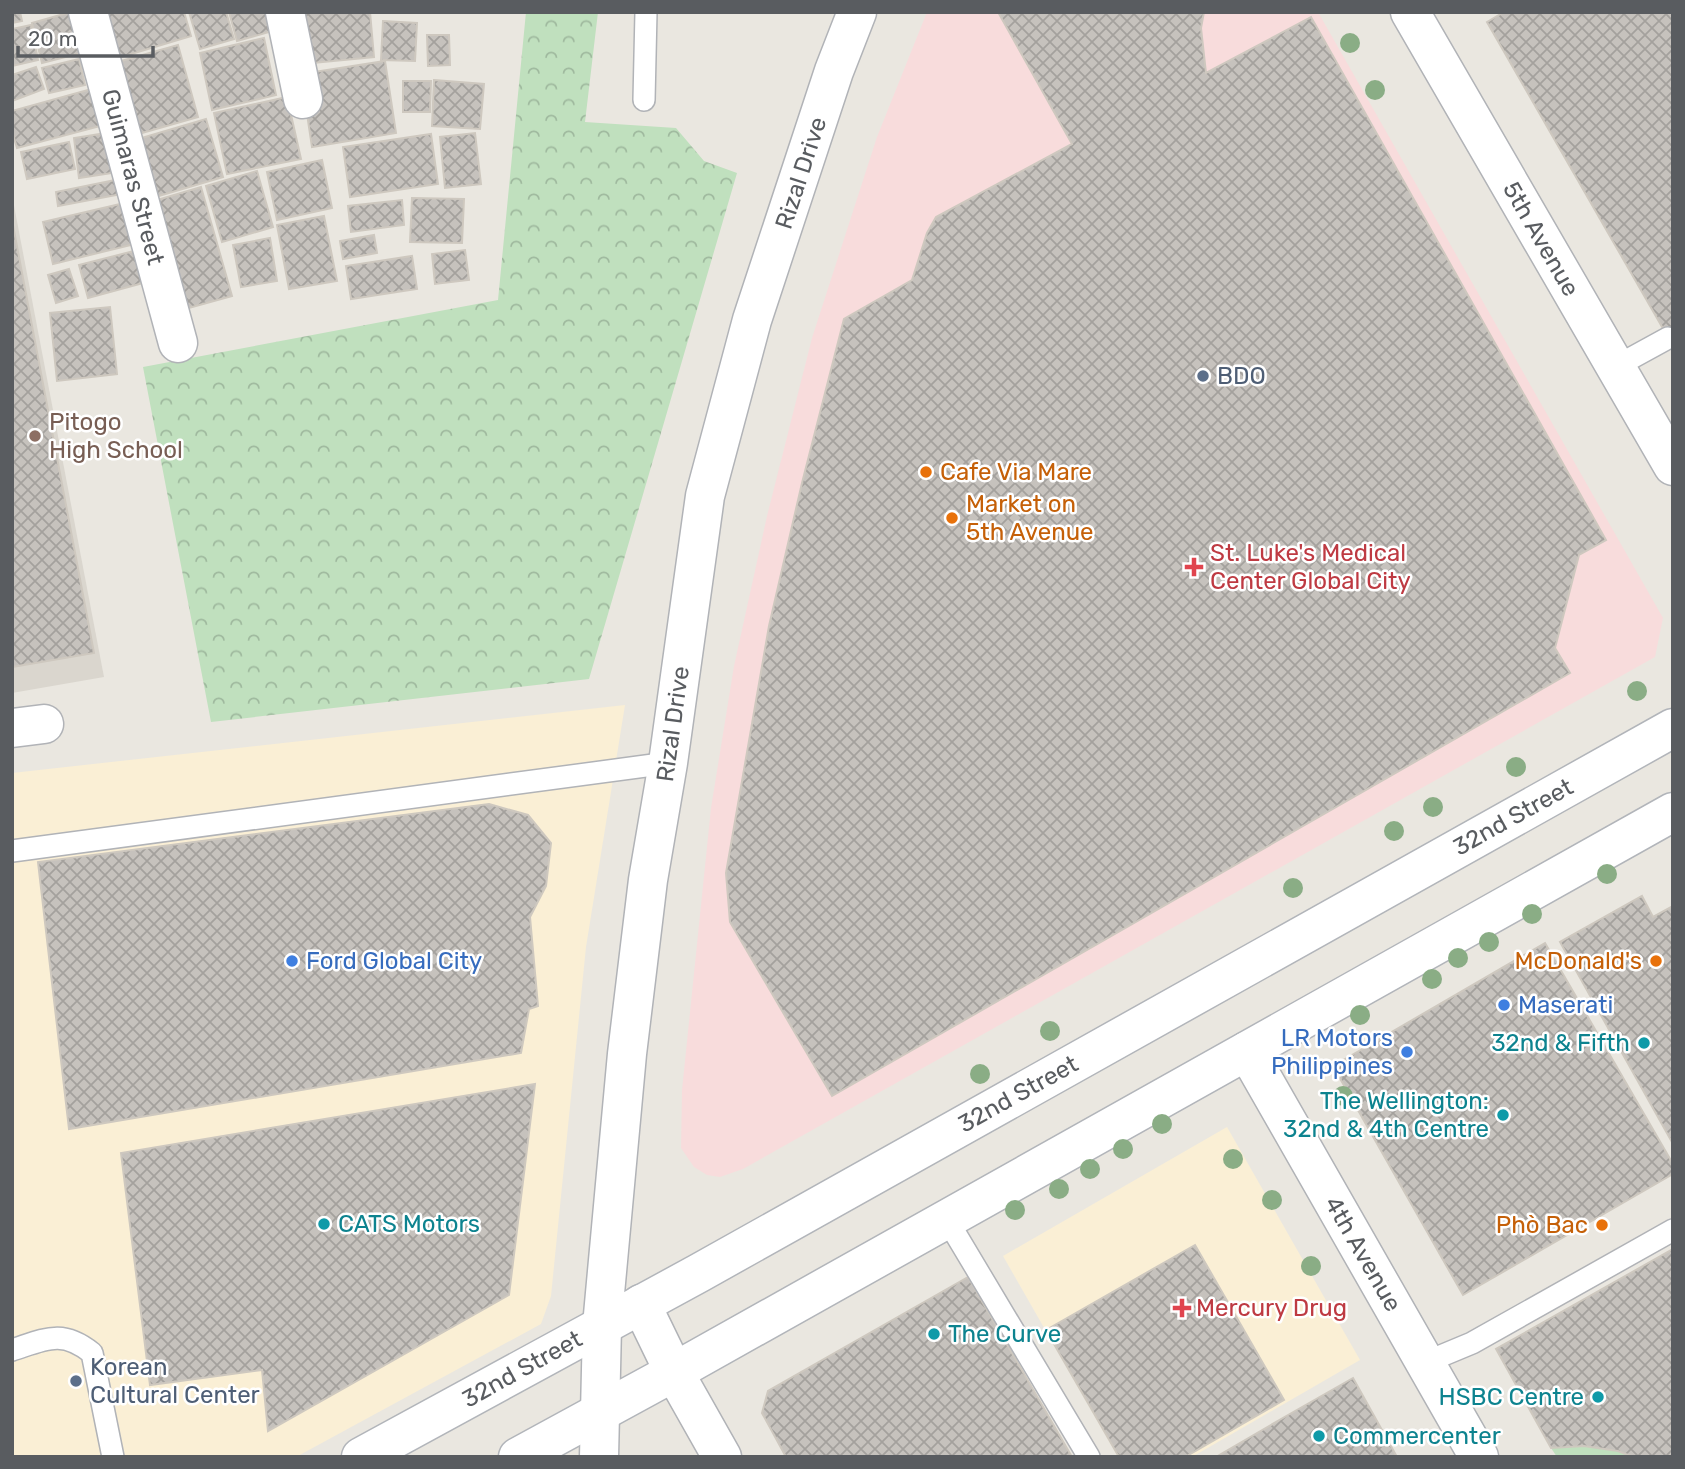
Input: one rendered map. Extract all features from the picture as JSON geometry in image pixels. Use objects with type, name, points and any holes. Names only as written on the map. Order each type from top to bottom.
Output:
[{"type":"street","name":"Guimaras Street","points":[[88,12],[178,342]]},
{"type":"street","points":[[285,12],[303,99]]},
{"type":"street","name":"Rizal Drive","points":[[599,1457],[602,1326],[632,1014],[648,880],[668,763],[705,496],[752,320],[834,72],[858,12]]},
{"type":"street","name":"5th Avenue","points":[[1410,12],[1673,466]]},
{"type":"street","name":"32nd Street","points":[[361,1457],[642,1304],[1673,727]]},
{"type":"street","points":[[518,1457],[1673,812]]},
{"type":"street","name":"4th Avenue","points":[[1247,1051],[1479,1457]]},
{"type":"street","points":[[642,1304],[674,1372],[722,1457]]},
{"type":"lane","points":[[644,100],[646,12]]},
{"type":"lane","points":[[1615,367],[1668,338]]},
{"type":"lane","points":[[12,850],[668,763]]},
{"type":"lane","points":[[946,1218],[1089,1457]]},
{"type":"lane","points":[[1424,1363],[1472,1343],[1673,1230]]},
{"type":"lane","points":[[12,1350],[50,1338],[76,1341],[92,1353],[113,1457]]},
{"type":"shaded area","name":"St. Luke's Medical Center Global City","points":[[927,12],[1318,12],[1663,618],[1655,657],[743,1169],[720,1177],[707,1175],[694,1167],[681,1148],[682,1090],[711,808],[734,666],[767,516],[812,338],[877,137]]},
{"type":"shaded area","name":"Pitogo High School","points":[[12,195],[104,677],[12,693]]},
{"type":"shaded area","points":[[625,705],[586,947],[551,1296],[541,1324],[296,1457],[12,1457],[12,773]]},
{"type":"shaded area","name":"Mercury Drug","points":[[1227,1127],[1360,1360],[1192,1457],[1118,1457],[1003,1256]]},
{"type":"green space","points":[[526,12],[598,12],[585,122],[676,128],[704,161],[737,173],[589,679],[211,722],[143,367],[498,300]]},
{"type":"green space","points":[[1584,1446],[1618,1451],[1633,1457],[1557,1457],[1551,1448]]},
{"type":"building","points":[[12,12],[20,12],[22,21],[12,23]]},
{"type":"building","points":[[71,12],[97,49],[42,63],[32,23]]},
{"type":"building","points":[[105,12],[184,12],[191,36],[118,58]]},
{"type":"building","points":[[189,12],[226,12],[234,39],[200,49]]},
{"type":"building","points":[[229,12],[278,12],[283,28],[237,41]]},
{"type":"building","points":[[299,12],[370,12],[374,57],[303,64]]},
{"type":"building","name":"St. Luke's Medical Center Global City","points":[[998,12],[1204,12],[1201,28],[1206,73],[1311,17],[1606,540],[1579,555],[1555,648],[1570,673],[832,1096],[730,922],[726,873],[769,626],[844,319],[912,280],[927,233],[936,217],[1072,144]]},
{"type":"building","points":[[1504,12],[1673,12],[1673,346],[1487,22]]},
{"type":"building","points":[[383,21],[417,23],[415,61],[381,60]]},
{"type":"building","points":[[31,25],[38,60],[12,66],[12,29]]},
{"type":"building","points":[[427,35],[449,35],[450,65],[428,66]]},
{"type":"building","points":[[264,38],[276,95],[212,110],[200,53]]},
{"type":"building","points":[[178,45],[198,117],[135,135],[114,63]]},
{"type":"building","points":[[79,59],[85,85],[49,93],[42,68]]},
{"type":"building","points":[[385,61],[396,133],[312,147],[301,74]]},
{"type":"building","points":[[36,67],[44,89],[12,101],[12,75]]},
{"type":"building","points":[[434,80],[484,84],[480,129],[432,126]]},
{"type":"building","points":[[403,81],[431,81],[430,112],[403,112]]},
{"type":"building","points":[[106,85],[115,122],[17,148],[12,131],[12,111]]},
{"type":"building","points":[[287,97],[301,159],[227,174],[214,113]]},
{"type":"building","points":[[206,119],[223,177],[152,198],[135,140]]},
{"type":"building","points":[[119,131],[125,171],[79,178],[74,138]]},
{"type":"building","points":[[475,133],[481,184],[445,188],[440,137]]},
{"type":"building","points":[[431,134],[438,184],[350,197],[343,147]]},
{"type":"building","points":[[69,142],[75,169],[27,179],[21,152]]},
{"type":"building","points":[[322,160],[332,208],[277,220],[267,172]]},
{"type":"building","points":[[257,171],[273,227],[222,242],[206,186]]},
{"type":"building","points":[[125,178],[127,193],[58,206],[56,192]]},
{"type":"building","points":[[201,187],[232,296],[185,309],[154,201]]},
{"type":"building","points":[[412,198],[464,199],[462,243],[410,242]]},
{"type":"building","points":[[402,200],[404,225],[351,232],[348,206]]},
{"type":"building","points":[[133,201],[143,242],[53,264],[43,222]]},
{"type":"building","points":[[324,216],[337,281],[289,289],[277,225]]},
{"type":"building","name":"Pitogo High School","points":[[12,220],[94,653],[12,667]]},
{"type":"building","points":[[374,235],[377,253],[343,259],[340,241]]},
{"type":"building","points":[[270,238],[277,281],[241,287],[233,245]]},
{"type":"building","points":[[465,250],[469,280],[435,284],[432,254]]},
{"type":"building","points":[[134,251],[143,283],[88,298],[79,265]]},
{"type":"building","points":[[412,256],[417,289],[351,299],[346,266]]},
{"type":"building","points":[[69,269],[78,296],[56,303],[48,275]]},
{"type":"building","points":[[110,307],[117,374],[57,381],[50,313]]},
{"type":"building","name":"Ford Global City","points":[[489,804],[528,815],[551,843],[546,886],[530,917],[538,1006],[529,1009],[521,1053],[69,1129],[38,862]]},
{"type":"building","name":"32nd & Fifth","points":[[1642,896],[1653,917],[1673,906],[1673,1144],[1560,942]]},
{"type":"building","name":"The Wellington: 32nd & 4th Centre","points":[[1545,943],[1673,1164],[1673,1174],[1463,1295],[1333,1066]]},
{"type":"building","name":"CATS Motors","points":[[535,1084],[509,1295],[268,1431],[262,1370],[150,1385],[121,1153]]},
{"type":"building","points":[[1195,1245],[1284,1400],[1185,1457],[1119,1457],[1046,1330]]},
{"type":"building","name":"HSBC Centre","points":[[1673,1249],[1673,1457],[1633,1457],[1618,1451],[1584,1446],[1551,1448],[1496,1349]]},
{"type":"building","name":"The Curve","points":[[968,1277],[1072,1457],[786,1457],[762,1413],[768,1391]]},
{"type":"building","name":"Commercenter","points":[[1353,1378],[1397,1457],[1216,1457],[1288,1415]]},
{"type":"place","name":"BDO","points":[[1203,376]]},
{"type":"place","name":"Pitogo High School","points":[[35,436]]},
{"type":"place","name":"Cafe Via Mare","points":[[926,472]]},
{"type":"place","name":"Market on 5th Avenue","points":[[952,518]]},
{"type":"place","name":"St. Luke's Medical Center Global City","points":[[1194,567]]},
{"type":"place","name":"Ford Global City","points":[[292,961]]},
{"type":"place","name":"McDonald's","points":[[1656,961]]},
{"type":"place","name":"Maserati","points":[[1504,1005]]},
{"type":"place","name":"32nd & Fifth","points":[[1644,1043]]},
{"type":"place","name":"LR Motors Philippines","points":[[1407,1052]]},
{"type":"place","name":"The Wellington: 32nd & 4th Centre","points":[[1503,1115]]},
{"type":"place","name":"CATS Motors","points":[[324,1224]]},
{"type":"place","name":"Phò Bac","points":[[1602,1225]]},
{"type":"place","name":"Mercury Drug","points":[[1182,1308]]},
{"type":"place","name":"The Curve","points":[[934,1334]]},
{"type":"place","name":"Korean Cultural Center","points":[[76,1381]]},
{"type":"place","name":"HSBC Centre","points":[[1598,1397]]},
{"type":"place","name":"Commercenter","points":[[1319,1436]]}]
